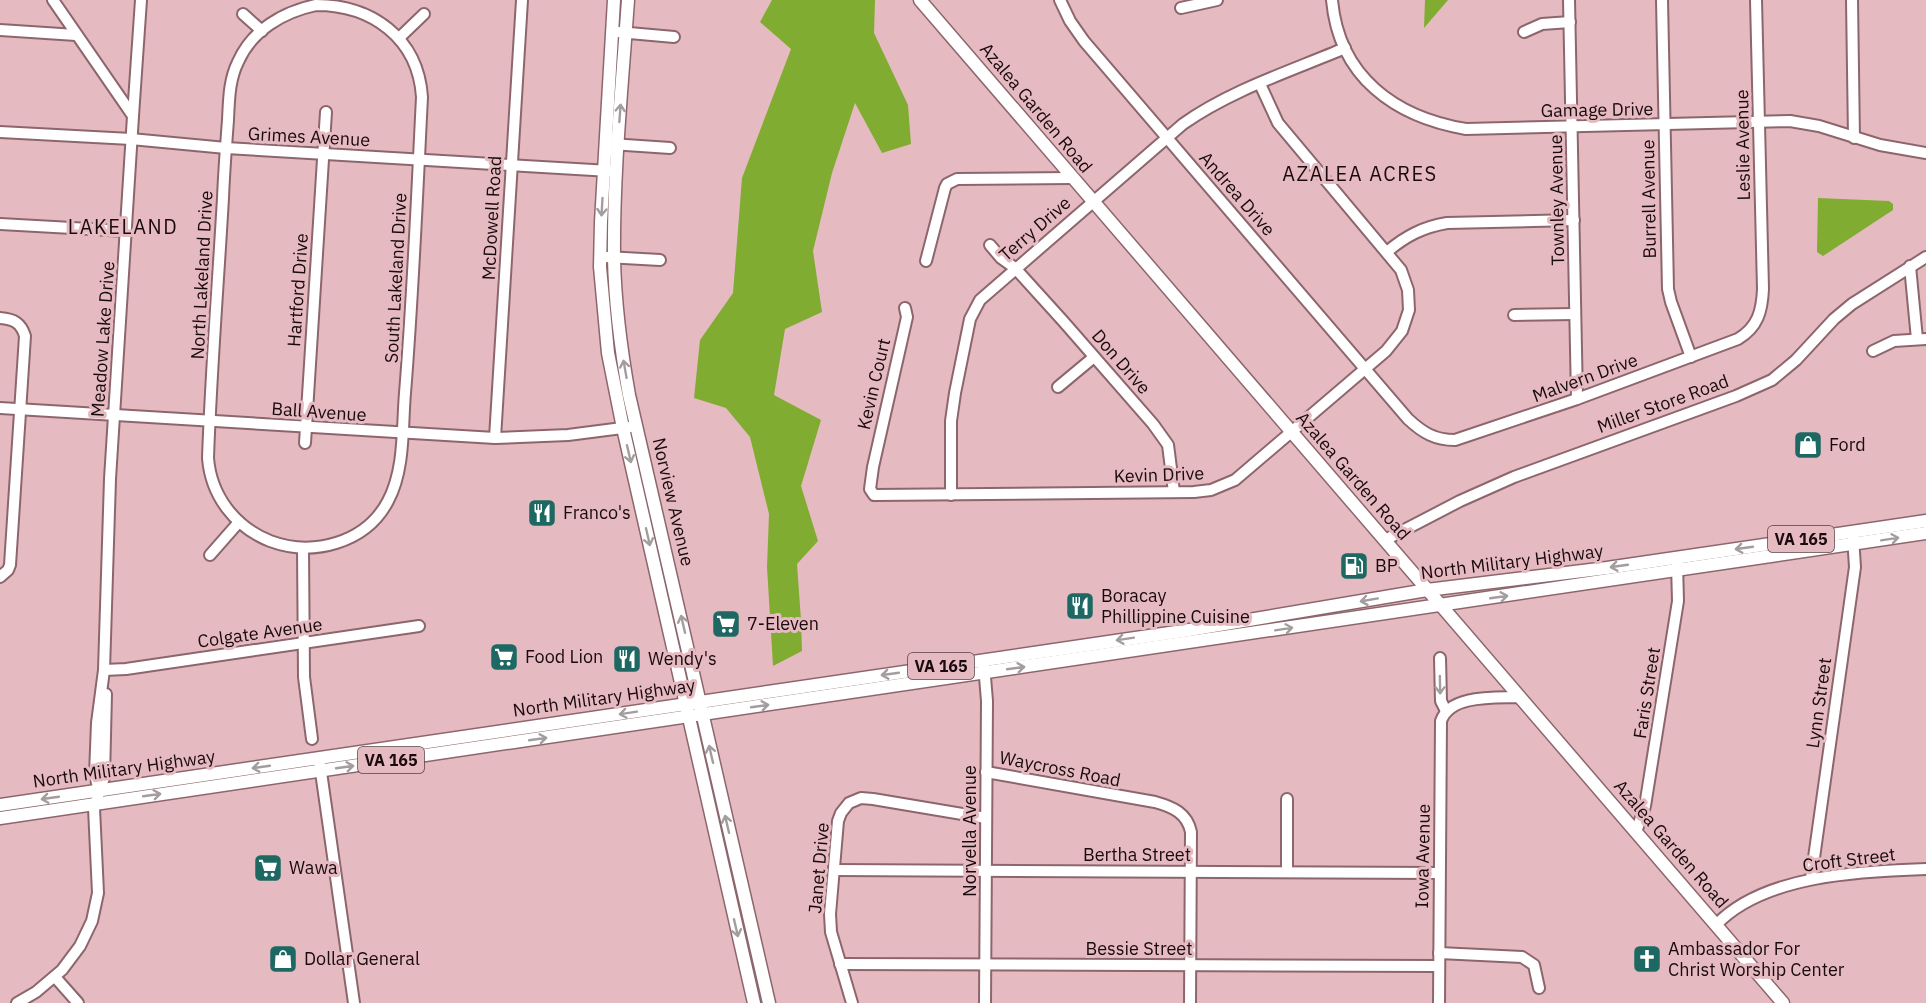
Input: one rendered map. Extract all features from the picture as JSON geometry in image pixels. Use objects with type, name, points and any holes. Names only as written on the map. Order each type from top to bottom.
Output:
[{"type":"main road","name":"Norview Avenue","points":[[614,0],[600,257],[608,353],[623,428],[754,1003]]},
{"type":"main road","name":"Norview Avenue","points":[[627,0],[614,258],[622,353],[636,426],[769,1003]]},
{"type":"main road","name":"Azalea Garden Road","points":[[920,0],[1784,1003]]},
{"type":"main road","name":"North Military Highway","points":[[1853,538],[1926,521]]},
{"type":"main road","name":"North Military Highway","points":[[0,805],[320,764],[984,667],[1441,605],[1677,564],[1853,538],[1926,533]]},
{"type":"main road","name":"North Military Highway","points":[[984,667],[1427,590],[1677,564]]},
{"type":"main road","name":"North Military Highway","points":[[0,818],[94,804],[320,764]]},
{"type":"street","points":[[53,0],[133,116]]},
{"type":"street","name":"Meadow Lake Drive","points":[[99,791],[95,775],[96,747],[104,670],[108,536],[141,0]]},
{"type":"street","name":"McDowell Road","points":[[495,438],[522,0]]},
{"type":"street","name":"Andrea Drive","points":[[1060,0],[1070,21],[1084,41],[1396,404]]},
{"type":"street","points":[[1181,8],[1217,0]]},
{"type":"street","name":"Gamage Drive","points":[[1332,0],[1339,34],[1360,73],[1396,106],[1429,121],[1466,129],[1774,121],[1808,123],[1880,145],[1926,153]]},
{"type":"street","name":"Townley Avenue","points":[[1569,0],[1577,399]]},
{"type":"street","name":"Burrell Avenue","points":[[1662,0],[1668,289],[1691,357]]},
{"type":"street","name":"Leslie Avenue","points":[[1756,0],[1763,290]]},
{"type":"street","points":[[1852,0],[1854,138]]},
{"type":"street","name":"South Lakeland Drive","points":[[303,549],[339,542],[379,523],[396,481],[402,433],[422,89],[416,65],[399,38],[386,26],[358,11],[330,5],[308,7]]},
{"type":"street","name":"North Lakeland Drive","points":[[303,549],[280,545],[262,538],[239,522],[221,501],[211,476],[208,458],[230,88],[244,50],[262,31],[275,19],[308,7]]},
{"type":"street","points":[[243,14],[262,31]]},
{"type":"street","points":[[399,38],[424,14]]},
{"type":"street","points":[[1524,32],[1542,24],[1570,22]]},
{"type":"street","points":[[0,30],[76,34]]},
{"type":"street","points":[[612,32],[674,37]]},
{"type":"street","name":"Terry Drive","points":[[951,495],[951,421],[970,320],[980,300],[1200,112],[1345,48]]},
{"type":"street","points":[[1260,84],[1278,123],[1388,251],[1408,236],[1427,227],[1447,223],[1574,220]]},
{"type":"street","name":"Hartford Drive","points":[[304,442],[326,112]]},
{"type":"street","name":"Grimes Avenue","points":[[0,132],[617,172]]},
{"type":"street","points":[[605,143],[670,148]]},
{"type":"street","points":[[926,261],[945,189],[952,180],[1072,178]]},
{"type":"street","points":[[0,224],[126,231]]},
{"type":"street","name":"Don Drive","points":[[990,245],[1001,258],[1015,268],[1153,424],[1166,442],[1170,453],[1174,492]]},
{"type":"street","name":"Kevin Drive","points":[[873,467],[870,489],[874,495],[1174,492],[1211,490],[1223,486],[1235,480],[1365,369],[1394,342],[1402,331],[1407,318],[1409,301],[1405,278],[1388,251]]},
{"type":"street","name":"Miller Store Road","points":[[1385,540],[1460,501],[1514,477],[1736,396],[1772,380],[1796,360],[1834,319],[1877,287],[1926,256]]},
{"type":"street","points":[[600,257],[660,260]]},
{"type":"street","points":[[1872,351],[1894,341],[1922,339],[1911,266]]},
{"type":"street","name":"Malvern Drive","points":[[1396,404],[1420,430],[1438,439],[1455,440],[1577,399],[1738,339],[1751,328],[1760,314],[1763,290]]},
{"type":"street","name":"Kevin Court","points":[[873,467],[906,317],[905,308]]},
{"type":"street","points":[[1514,315],[1575,314]]},
{"type":"street","points":[[0,318],[9,318],[19,324],[25,336],[10,565],[0,577]]},
{"type":"street","points":[[1058,387],[1094,357]]},
{"type":"street","name":"Ball Avenue","points":[[0,408],[495,438],[534,438],[636,426]]},
{"type":"street","points":[[210,555],[239,522]]},
{"type":"street","name":"Lynn Street","points":[[1811,879],[1855,567],[1853,538]]},
{"type":"street","points":[[303,549],[304,677],[312,739]]},
{"type":"street","name":"Faris Street","points":[[1636,832],[1645,806],[1677,612],[1677,564]]},
{"type":"street","name":"Colgate Avenue","points":[[104,670],[126,669],[419,626]]},
{"type":"street","name":"Iowa Avenue","points":[[1438,1003],[1441,721],[1446,711],[1441,701],[1440,658]]},
{"type":"street","name":"Norvella Avenue","points":[[984,667],[986,1003]]},
{"type":"street","points":[[1446,711],[1461,702],[1519,697]]},
{"type":"street","points":[[320,764],[354,1003]]},
{"type":"street","name":"Waycross Road","points":[[986,772],[1165,805],[1176,809],[1186,818],[1191,832],[1190,872]]},
{"type":"street","points":[[16,1003],[55,978],[80,946],[96,907],[98,874],[93,818],[94,804],[99,791]]},
{"type":"street","name":"Janet Drive","points":[[852,1003],[834,947],[830,914],[838,821],[845,806],[856,799],[873,799],[986,818]]},
{"type":"street","points":[[1287,799],[1287,872]]},
{"type":"street","name":"Croft Street","points":[[1716,925],[1735,908],[1782,888],[1811,879],[1926,869]]},
{"type":"street","name":"Bertha Street","points":[[834,870],[1439,873]]},
{"type":"street","points":[[1190,872],[1190,1003]]},
{"type":"street","points":[[1439,953],[1522,957],[1534,965],[1539,988]]},
{"type":"street","name":"Bessie Street","points":[[840,964],[1438,966]]},
{"type":"street","points":[[55,978],[78,1003]]},
{"type":"shaded area","points":[[772,0],[875,0],[874,33],[908,105],[911,144],[882,153],[855,103],[832,173],[813,251],[822,312],[785,329],[774,395],[821,420],[801,486],[818,541],[797,564],[802,651],[773,666],[767,567],[769,514],[750,437],[726,408],[694,398],[700,340],[733,293],[742,178],[791,49],[760,22]]},
{"type":"shaded area","points":[[1425,0],[1448,0],[1424,28]]},
{"type":"shaded area","points":[[1818,198],[1889,201],[1893,204],[1893,210],[1823,256],[1817,252]]},
{"type":"place","name":"Ford","points":[[1808,445]]},
{"type":"place","name":"Franco's","points":[[542,513]]},
{"type":"place","name":"BP","points":[[1354,566]]},
{"type":"place","name":"Boracay Phillippine Cuisine","points":[[1080,606]]},
{"type":"place","name":"7-Eleven","points":[[726,624]]},
{"type":"place","name":"Food Lion","points":[[504,657]]},
{"type":"place","name":"Wendy's","points":[[627,659]]},
{"type":"place","name":"Wawa","points":[[268,868]]},
{"type":"place","name":"Dollar General","points":[[283,959]]},
{"type":"place","name":"Ambassador For Christ Worship Center","points":[[1647,959]]},
{"type":"district","name":"AZALEA ACRES","points":[[1360,174]]},
{"type":"district","name":"LAKELAND","points":[[123,227]]}]
